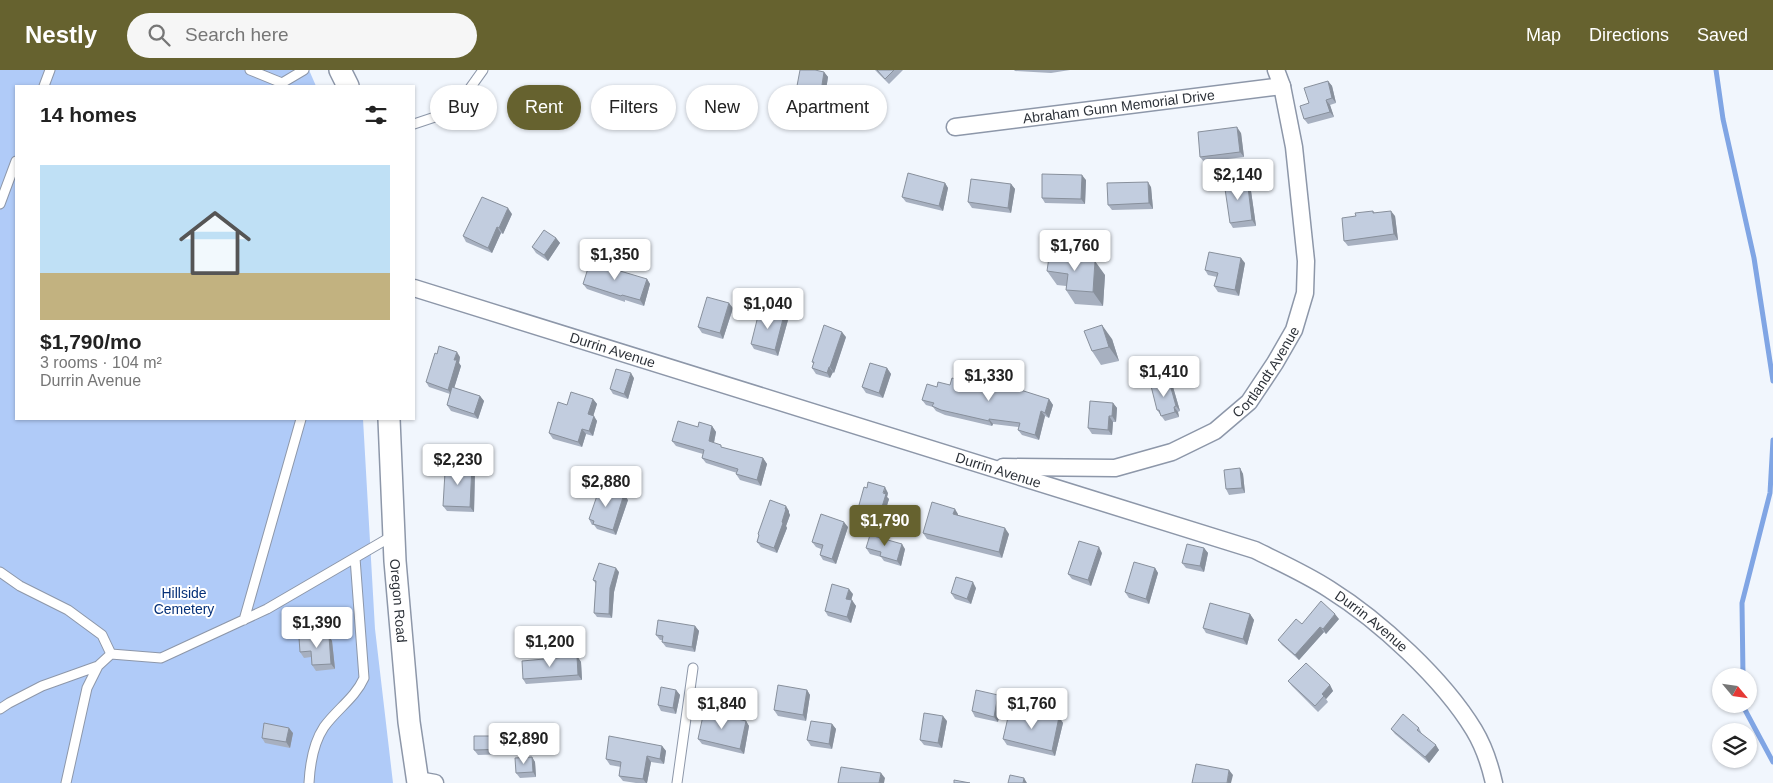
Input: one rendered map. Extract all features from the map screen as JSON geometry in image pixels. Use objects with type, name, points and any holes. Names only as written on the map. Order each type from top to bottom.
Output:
[{"type":"street","points":[[340,70],[348,85]]},
{"type":"street","name":"Cortlandt Avenue","points":[[984,466],[1115,468],[1172,452],[1215,431],[1249,402],[1294,330],[1305,293],[1306,261],[1294,147],[1282,86],[1276,70]]},
{"type":"street","name":"Abraham Gunn Memorial Drive","points":[[955,127],[1282,86]]},
{"type":"street","name":"Durrin Avenue","points":[[415,288],[1254,550],[1329,588],[1370,619],[1412,655],[1452,698],[1475,731],[1491,769],[1494,783]]},
{"type":"street","name":"Oregon Road","points":[[389,420],[394,535],[409,722],[424,782]]},
{"type":"lane","points":[[44,85],[50,70]]},
{"type":"lane","points":[[250,70],[282,85],[304,70]]},
{"type":"lane","points":[[415,124],[435,117],[468,91],[483,70]]},
{"type":"lane","points":[[0,204],[15,164]]},
{"type":"lane","points":[[244,620],[300,420]]},
{"type":"lane","points":[[66,783],[87,688],[98,666],[111,654],[161,658],[267,609],[394,535]]},
{"type":"lane","points":[[309,783],[309,772],[315,747],[324,727],[358,690],[364,678],[355,558]]},
{"type":"lane","points":[[0,572],[20,586],[68,610],[102,634],[111,654]]},
{"type":"lane","points":[[0,709],[42,686],[98,666]]},
{"type":"lane","points":[[677,783],[693,668]]},
{"type":"green space","name":"Hillside Cemetery","points":[[0,70],[309,70],[316,85],[15,85],[15,420],[363,420],[375,629],[393,783],[0,783]]},
{"type":"building","points":[[800,70],[824,72],[822,85],[797,85]]},
{"type":"building","points":[[877,70],[894,70],[885,79]]},
{"type":"building","points":[[1328,81],[1332,98],[1326,100],[1330,112],[1304,119],[1300,106],[1309,103],[1304,88]]},
{"type":"building","points":[[1237,127],[1240,152],[1200,157],[1198,132]]},
{"type":"building","points":[[908,173],[945,183],[939,206],[902,197]]},
{"type":"building","points":[[1042,174],[1082,175],[1081,199],[1042,198]]},
{"type":"building","points":[[971,179],[1011,184],[1008,208],[968,202]]},
{"type":"building","points":[[1247,179],[1252,220],[1230,223],[1224,182]]},
{"type":"building","points":[[1148,182],[1149,203],[1108,205],[1107,183]]},
{"type":"building","points":[[482,197],[508,208],[488,248],[463,236]]},
{"type":"building","points":[[1373,211],[1373,213],[1391,211],[1394,234],[1344,241],[1342,218],[1356,216],[1355,213]]},
{"type":"building","points":[[544,230],[556,238],[544,255],[532,247]]},
{"type":"building","points":[[1209,252],[1241,258],[1235,290],[1214,286],[1218,273],[1205,270]]},
{"type":"building","points":[[1070,256],[1095,261],[1093,292],[1066,290],[1068,274],[1047,271],[1049,257],[1069,260]]},
{"type":"building","points":[[590,262],[647,279],[640,300],[583,284]]},
{"type":"building","points":[[707,297],[729,303],[720,333],[698,327]]},
{"type":"building","points":[[771,311],[784,315],[775,350],[751,344],[759,312],[770,314]]},
{"type":"building","points":[[824,325],[842,332],[827,373],[812,368],[814,362],[812,362]]},
{"type":"building","points":[[1102,325],[1109,347],[1092,351],[1084,331]]},
{"type":"building","points":[[439,346],[457,352],[454,360],[457,360],[448,390],[426,382]]},
{"type":"building","points":[[870,363],[887,368],[879,393],[862,387]]},
{"type":"building","points":[[616,369],[631,373],[624,394],[610,389]]},
{"type":"building","points":[[952,378],[969,383],[969,380],[1008,385],[1049,399],[1045,413],[1041,411],[1035,435],[1018,430],[1020,423],[989,419],[989,421],[941,410],[932,406],[934,403],[922,400],[927,384],[937,387],[938,382],[950,385]]},
{"type":"building","points":[[1169,381],[1176,406],[1174,407],[1175,412],[1161,416],[1159,410],[1157,410],[1151,386]]},
{"type":"building","points":[[452,387],[480,396],[474,414],[447,405]]},
{"type":"building","points":[[571,392],[593,399],[588,414],[594,416],[589,431],[582,429],[578,442],[549,433],[558,402],[567,405]]},
{"type":"building","points":[[1090,401],[1113,403],[1112,416],[1109,416],[1108,430],[1088,428]]},
{"type":"building","points":[[678,421],[698,427],[699,422],[712,426],[709,441],[721,445],[721,447],[763,458],[757,480],[736,474],[738,469],[702,458],[704,450],[672,441]]},
{"type":"building","points":[[451,464],[472,465],[470,507],[443,506],[445,472],[451,472]]},
{"type":"building","points":[[1240,468],[1242,488],[1226,489],[1224,470]]},
{"type":"building","points":[[868,482],[885,487],[883,493],[886,494],[877,523],[856,516],[864,487],[867,488]]},
{"type":"building","points":[[600,487],[624,494],[613,530],[593,524],[594,521],[589,519]]},
{"type":"building","points":[[770,500],[786,506],[783,523],[774,548],[757,542]]},
{"type":"building","points":[[932,502],[955,509],[953,514],[1005,528],[999,552],[923,533]]},
{"type":"building","points":[[821,514],[844,522],[832,559],[820,555],[823,545],[812,542]]},
{"type":"building","points":[[870,535],[902,544],[897,561],[880,556],[881,552],[866,548]]},
{"type":"building","points":[[1079,541],[1099,547],[1088,580],[1068,574]]},
{"type":"building","points":[[1187,544],[1204,548],[1200,566],[1182,563]]},
{"type":"building","points":[[1134,562],[1155,568],[1146,599],[1125,592]]},
{"type":"building","points":[[599,563],[616,568],[610,588],[609,614],[594,613],[596,581],[593,580]]},
{"type":"building","points":[[956,577],[973,582],[967,599],[951,593]]},
{"type":"building","points":[[832,584],[849,589],[846,599],[852,600],[847,617],[825,611]]},
{"type":"building","points":[[1321,601],[1335,614],[1323,629],[1320,627],[1295,655],[1278,640],[1296,619],[1302,624]]},
{"type":"building","points":[[1210,603],[1250,614],[1243,639],[1203,628]]},
{"type":"building","points":[[658,620],[695,626],[692,647],[662,642],[663,636],[656,635]]},
{"type":"building","points":[[329,636],[331,664],[312,665],[311,651],[300,652],[299,638]]},
{"type":"building","points":[[577,656],[578,675],[523,679],[522,661]]},
{"type":"building","points":[[1306,663],[1330,685],[1322,694],[1324,696],[1315,706],[1288,681]]},
{"type":"building","points":[[778,685],[807,690],[803,715],[774,710]]},
{"type":"building","points":[[661,687],[676,690],[673,708],[658,705]]},
{"type":"building","points":[[976,690],[998,695],[994,717],[972,711]]},
{"type":"building","points":[[1027,710],[1059,717],[1052,751],[1003,739],[1009,713],[1026,718]]},
{"type":"building","points":[[704,711],[746,721],[740,749],[698,739]]},
{"type":"building","points":[[924,713],[943,716],[938,743],[920,740]]},
{"type":"building","points":[[1403,714],[1419,728],[1417,730],[1436,745],[1425,757],[1391,729]]},
{"type":"building","points":[[811,721],[832,724],[829,744],[807,740]]},
{"type":"building","points":[[264,723],[289,728],[286,742],[262,738]]},
{"type":"building","points":[[474,736],[509,736],[509,749],[474,750]]},
{"type":"building","points":[[609,736],[662,746],[660,759],[647,756],[643,779],[619,776],[621,762],[606,759]]},
{"type":"building","points":[[532,757],[533,772],[516,773],[515,758]]},
{"type":"building","points":[[1196,764],[1229,770],[1227,783],[1192,783]]},
{"type":"building","points":[[841,767],[881,773],[879,783],[838,783]]},
{"type":"building","points":[[1010,775],[1024,778],[1023,783],[1008,783]]},
{"type":"building","points":[[954,780],[970,783],[954,783]]},
{"type":"waterway","points":[[1716,70],[1723,119],[1754,258],[1773,381]]},
{"type":"waterway","points":[[1743,668],[1742,603],[1770,493],[1773,440]]},
{"type":"waterway","points":[[1747,713],[1773,762]]}]
